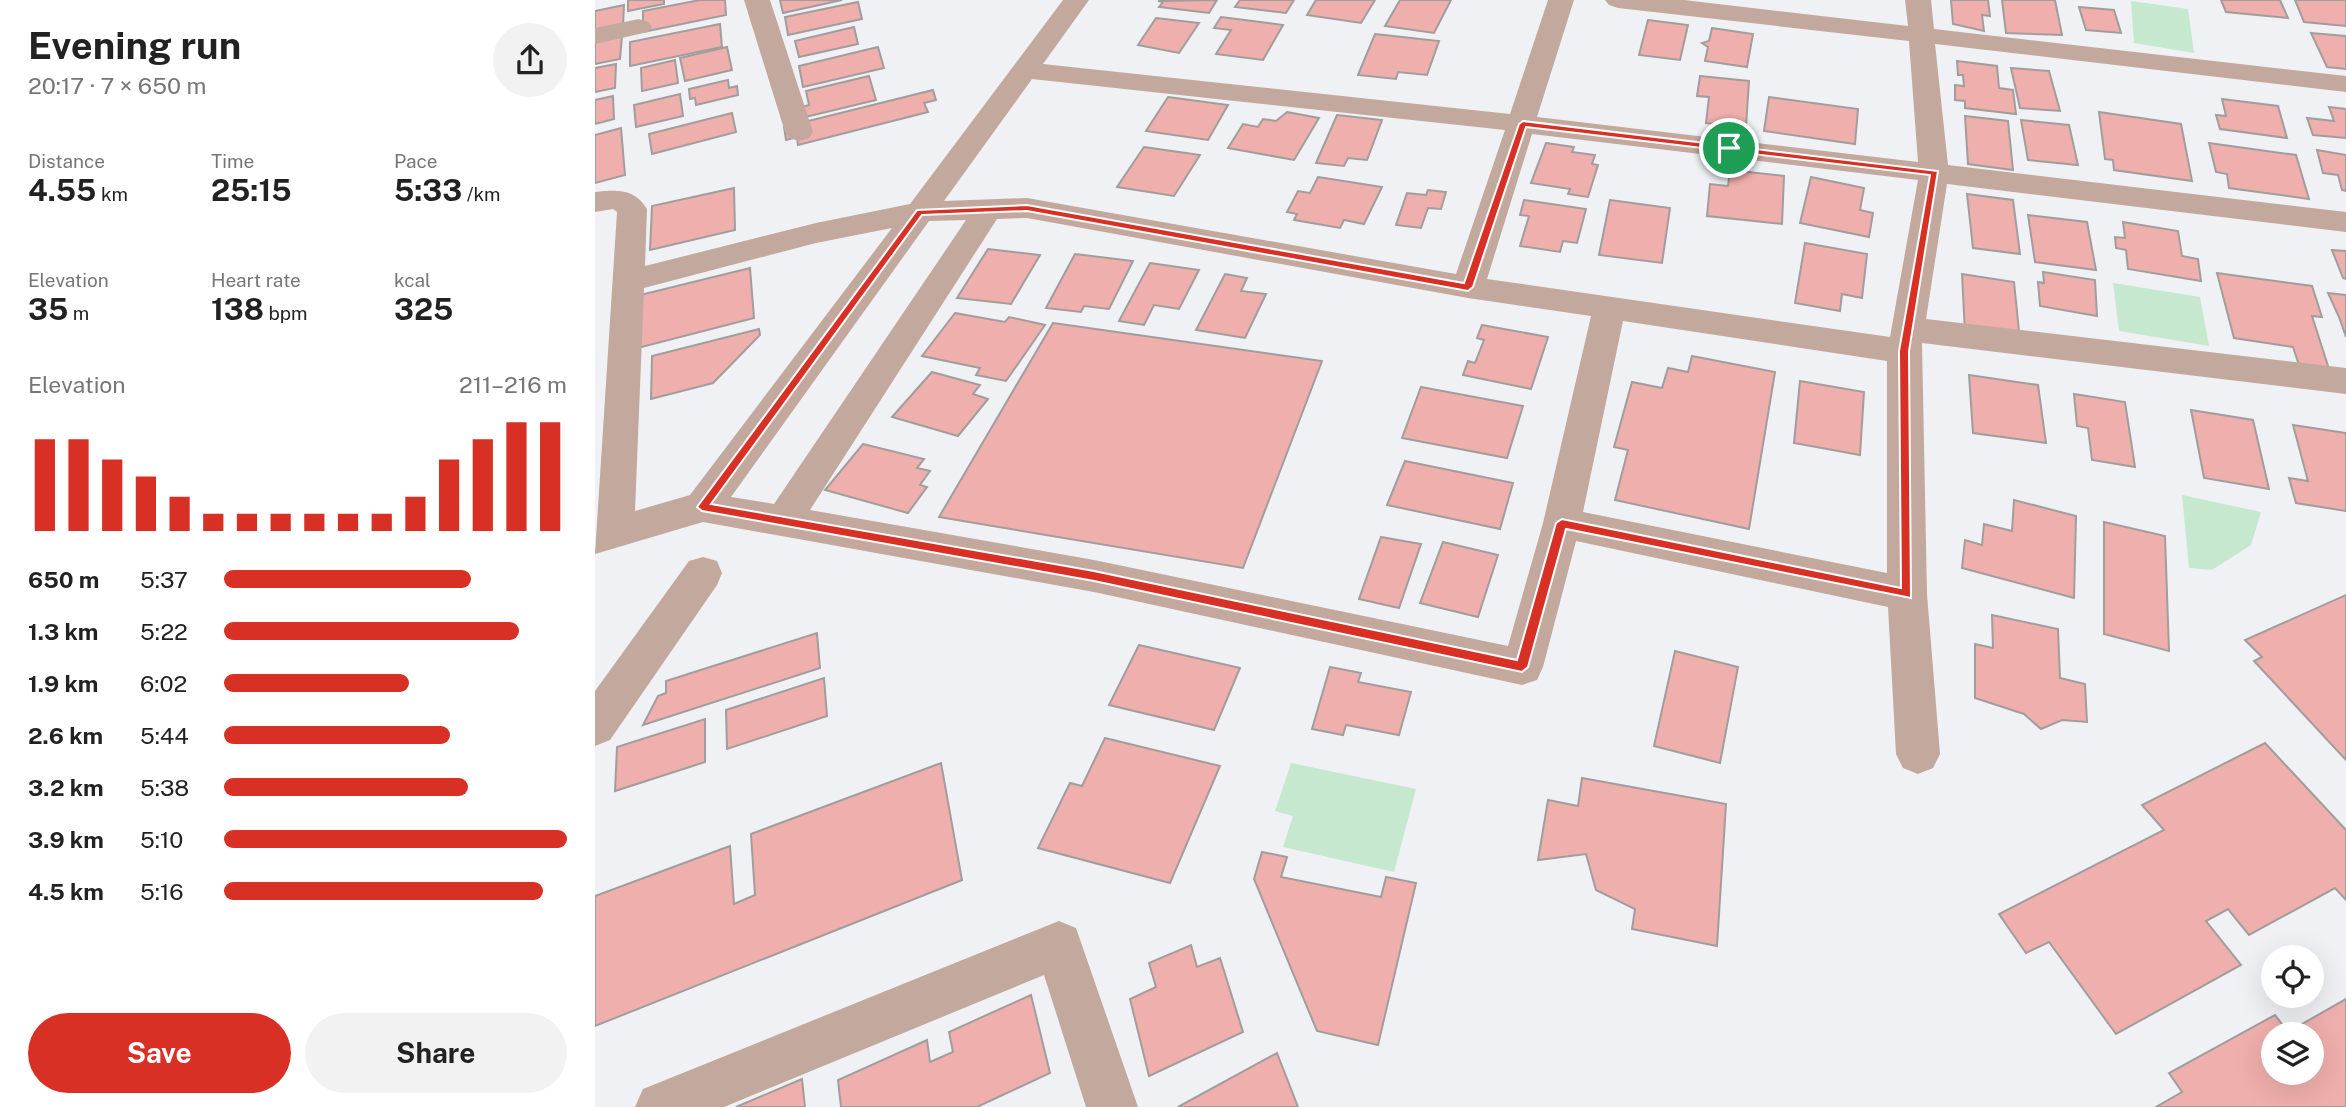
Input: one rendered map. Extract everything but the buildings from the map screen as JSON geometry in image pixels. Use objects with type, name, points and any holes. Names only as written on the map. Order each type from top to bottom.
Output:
[{"type":"street","points":[[757,0],[799,132]]},
{"type":"street","points":[[702,507],[1076,0]]},
{"type":"street","points":[[1468,287],[1561,0]]},
{"type":"street","points":[[1618,0],[2346,84]]},
{"type":"street","points":[[1918,0],[1934,173],[1905,340],[1907,594],[1918,754]]},
{"type":"street","points":[[595,36],[639,27]]},
{"type":"street","points":[[1025,70],[1523,124],[2346,222]]},
{"type":"street","points":[[595,202],[619,199],[632,209],[605,535],[702,507],[1094,576],[1522,667],[1562,523],[1609,308]]},
{"type":"street","points":[[783,521],[989,208]]},
{"type":"street","points":[[628,281],[815,233],[920,212],[1027,208],[1468,287],[1609,308],[1905,340],[2346,381]]},
{"type":"street","points":[[1562,523],[1907,594]]},
{"type":"street","points":[[595,726],[703,573]]},
{"type":"street","points":[[660,1107],[1059,946],[1112,1107]]},
{"type":"green space","points":[[2131,1],[2188,9],[2194,53],[2134,43]]},
{"type":"green space","points":[[2113,283],[2200,297],[2209,346],[2119,331]]},
{"type":"green space","points":[[2182,495],[2261,512],[2251,545],[2212,570],[2189,568]]},
{"type":"green space","points":[[1291,763],[1416,789],[1394,872],[1283,847],[1293,816],[1275,811]]},
{"type":"route","points":[[1523,124],[1729,148],[1934,173],[1904,351],[1907,594],[1562,523],[1522,667],[1094,576],[702,507],[920,212],[1027,208],[1468,287],[1523,124]]}]
